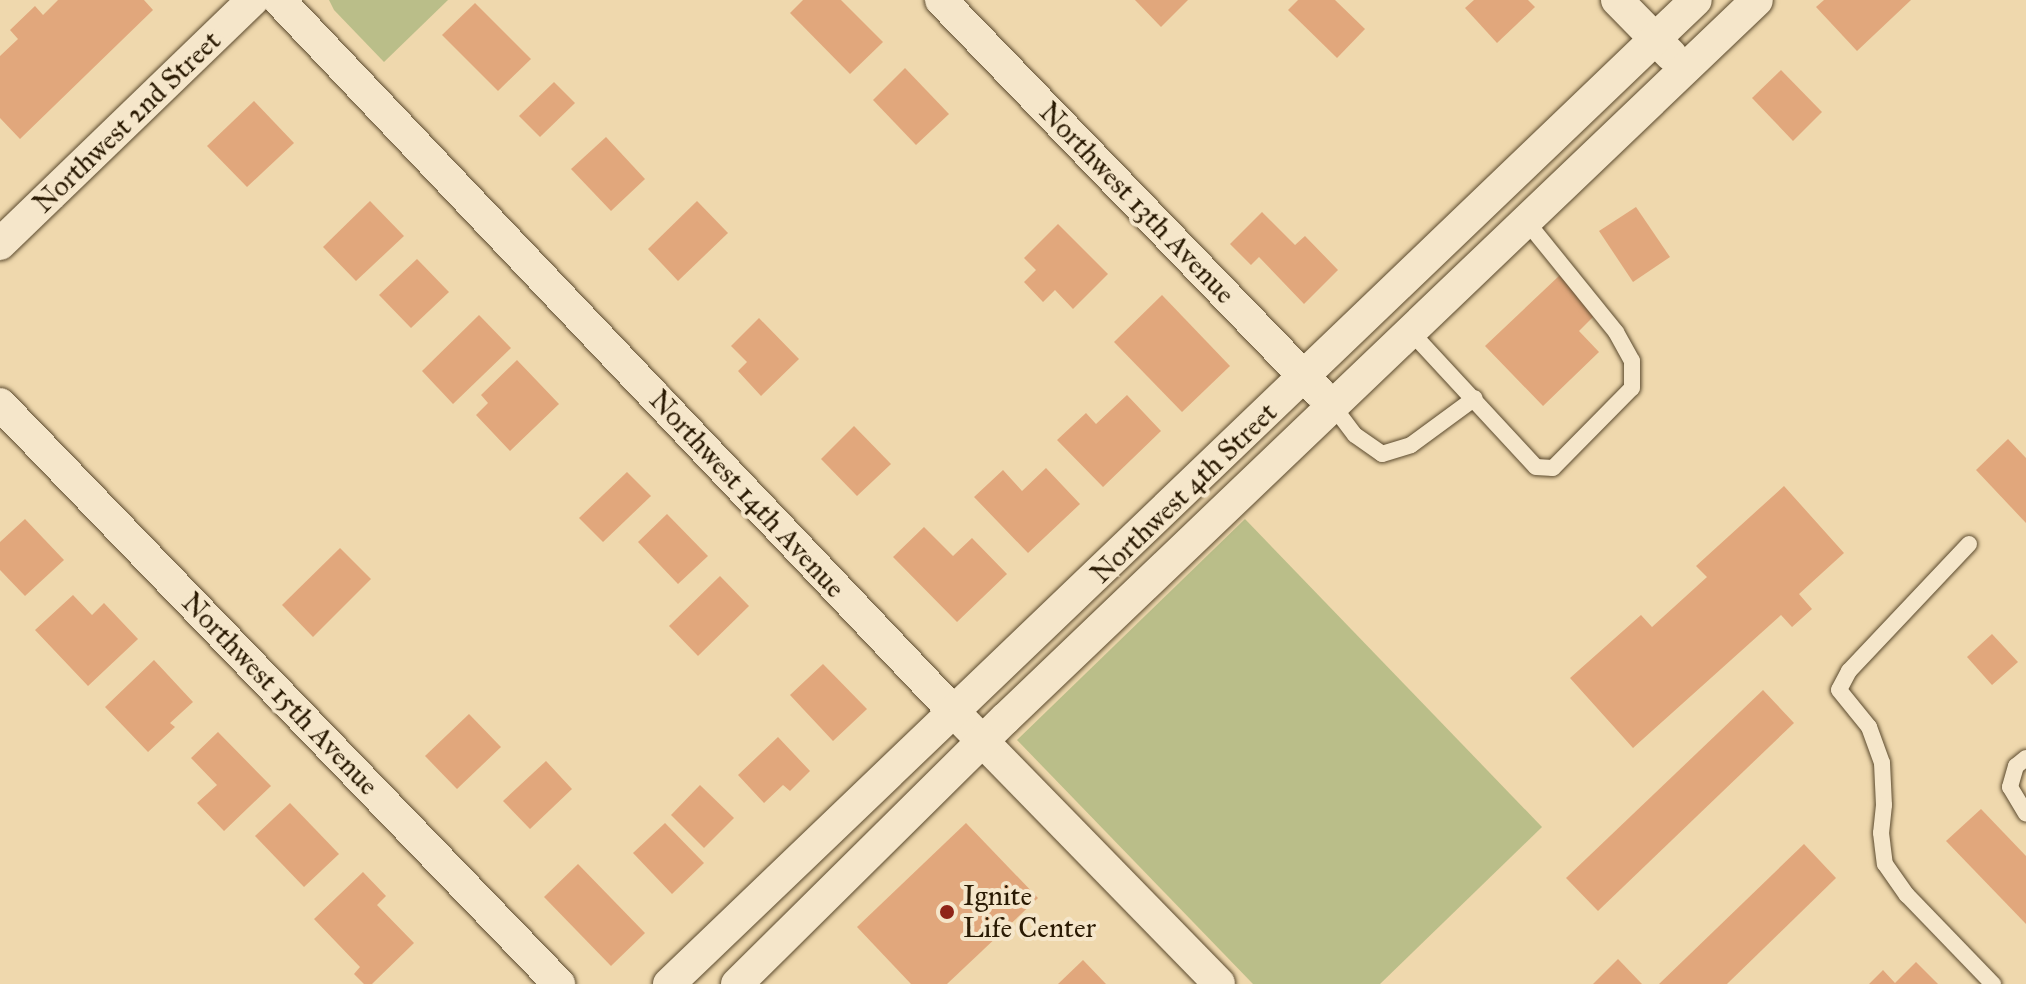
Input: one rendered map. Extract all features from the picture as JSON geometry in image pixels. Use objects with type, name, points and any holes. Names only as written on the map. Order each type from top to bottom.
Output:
[{"type":"street","name":"Northwest 2nd Street","points":[[0,244],[253,0]]},
{"type":"street","name":"Northwest 14th Avenue","points":[[279,0],[955,713],[1219,984]]},
{"type":"street","name":"Northwest 13th Avenue","points":[[941,0],[1333,406]]},
{"type":"street","points":[[1617,0],[1684,69]]},
{"type":"street","name":"Northwest 4th Street","points":[[669,984],[1696,0]]},
{"type":"street","name":"Northwest 4th Street","points":[[737,984],[982,741],[1757,0]]},
{"type":"street","name":"Northwest 15th Avenue","points":[[0,404],[559,984]]},
{"type":"lane","points":[[1410,331],[1536,467],[1553,468],[1632,388],[1632,361],[1616,332],[1526,221]]},
{"type":"lane","points":[[1333,406],[1355,435],[1382,454],[1411,445],[1475,398]]},
{"type":"lane","points":[[1969,544],[1849,671],[1839,690],[1869,727],[1882,763],[1884,805],[1881,833],[1885,864],[1907,895],[1993,984]]},
{"type":"lane","points":[[2026,758],[2016,766],[2010,787],[2026,814]]},
{"type":"green space","points":[[329,0],[448,0],[384,62],[334,10]]},
{"type":"green space","points":[[1245,519],[1542,827],[1380,984],[1253,984],[1017,740]]},
{"type":"building","points":[[58,0],[144,0],[153,10],[20,139],[0,118],[0,56],[18,39],[10,30],[35,6],[43,15]]},
{"type":"building","points":[[803,0],[841,0],[883,42],[850,74],[790,13]]},
{"type":"building","points":[[1135,0],[1188,0],[1161,27]]},
{"type":"building","points":[[1298,0],[1335,0],[1365,29],[1337,58],[1288,10]]},
{"type":"building","points":[[1474,0],[1528,0],[1535,7],[1497,43],[1465,8]]},
{"type":"building","points":[[1824,0],[1911,0],[1857,51],[1816,7]]},
{"type":"building","points":[[475,3],[531,59],[498,91],[442,35]]},
{"type":"building","points":[[905,68],[949,114],[916,145],[873,100]]},
{"type":"building","points":[[1781,70],[1822,112],[1793,141],[1752,98]]},
{"type":"building","points":[[554,82],[575,103],[540,137],[519,116]]},
{"type":"building","points":[[254,101],[294,143],[247,187],[207,146]]},
{"type":"building","points":[[606,137],[645,179],[611,211],[571,169]]},
{"type":"building","points":[[370,201],[404,236],[356,281],[323,247]]},
{"type":"building","points":[[697,201],[728,233],[678,281],[648,249]]},
{"type":"building","points":[[1636,207],[1670,257],[1633,282],[1599,231]]},
{"type":"building","points":[[1262,212],[1295,245],[1305,236],[1338,270],[1304,304],[1259,257],[1251,265],[1230,244]]},
{"type":"building","points":[[1058,224],[1108,274],[1073,309],[1055,290],[1043,302],[1024,282],[1036,270],[1024,258]]},
{"type":"building","points":[[417,259],[449,292],[411,328],[379,295]]},
{"type":"building","points":[[1560,275],[1597,313],[1579,331],[1599,352],[1543,406],[1485,346]]},
{"type":"building","points":[[1162,295],[1230,366],[1182,412],[1114,342]]},
{"type":"building","points":[[479,315],[511,348],[453,404],[422,371]]},
{"type":"building","points":[[759,318],[799,359],[761,396],[738,371],[747,362],[731,346]]},
{"type":"building","points":[[517,360],[559,404],[510,451],[476,415],[488,403],[481,395]]},
{"type":"building","points":[[1127,395],[1161,431],[1103,487],[1057,440],[1086,413],[1096,424]]},
{"type":"building","points":[[854,426],[891,464],[857,496],[821,459]]},
{"type":"building","points":[[2008,439],[2026,458],[2026,523],[1976,470]]},
{"type":"building","points":[[1046,468],[1080,504],[1028,553],[974,497],[1003,470],[1022,491]]},
{"type":"building","points":[[627,472],[651,496],[603,542],[579,518]]},
{"type":"building","points":[[1784,486],[1844,553],[1799,594],[1812,609],[1792,627],[1781,615],[1633,748],[1570,678],[1641,615],[1652,627],[1707,577],[1696,566]]},
{"type":"building","points":[[667,514],[708,556],[678,584],[638,542]]},
{"type":"building","points":[[25,519],[64,560],[25,596],[0,570],[0,542]]},
{"type":"building","points":[[924,527],[953,556],[972,538],[1007,574],[957,622],[893,557]]},
{"type":"building","points":[[340,548],[371,579],[313,637],[282,605]]},
{"type":"building","points":[[720,576],[749,606],[698,656],[669,626]]},
{"type":"building","points":[[73,595],[92,615],[104,603],[138,639],[88,686],[35,630]]},
{"type":"building","points":[[1992,634],[2018,662],[1992,685],[1967,657]]},
{"type":"building","points":[[154,660],[193,702],[170,723],[175,727],[148,752],[105,707]]},
{"type":"building","points":[[823,664],[867,709],[833,741],[790,695]]},
{"type":"building","points":[[1763,690],[1794,723],[1598,911],[1566,878]]},
{"type":"building","points":[[469,714],[501,747],[457,789],[425,756]]},
{"type":"building","points":[[218,732],[271,786],[224,831],[197,803],[217,785],[191,758]]},
{"type":"building","points":[[778,737],[810,771],[790,791],[783,785],[764,803],[738,775]]},
{"type":"building","points":[[546,761],[572,789],[530,829],[503,801]]},
{"type":"building","points":[[700,785],[734,818],[704,848],[671,815]]},
{"type":"building","points":[[290,803],[339,854],[304,887],[255,836]]},
{"type":"building","points":[[1981,809],[2026,856],[2026,924],[1946,841]]},
{"type":"building","points":[[665,823],[704,863],[672,894],[633,853]]},
{"type":"building","name":"Ignite Life Center","points":[[966,823],[1038,898],[947,984],[911,984],[857,927]]},
{"type":"building","points":[[1804,844],[1836,878],[1727,984],[1659,984]]},
{"type":"building","points":[[578,864],[645,933],[611,966],[544,897]]},
{"type":"building","points":[[363,872],[386,896],[377,905],[414,943],[372,984],[364,984],[354,974],[360,967],[314,919]]},
{"type":"building","points":[[1618,959],[1642,984],[1593,984]]},
{"type":"building","points":[[1083,960],[1106,984],[1058,984]]},
{"type":"building","points":[[1916,962],[1938,984],[1869,984],[1883,970],[1895,983]]},
{"type":"place","name":"Ignite Life Center","points":[[947,912]]}]
